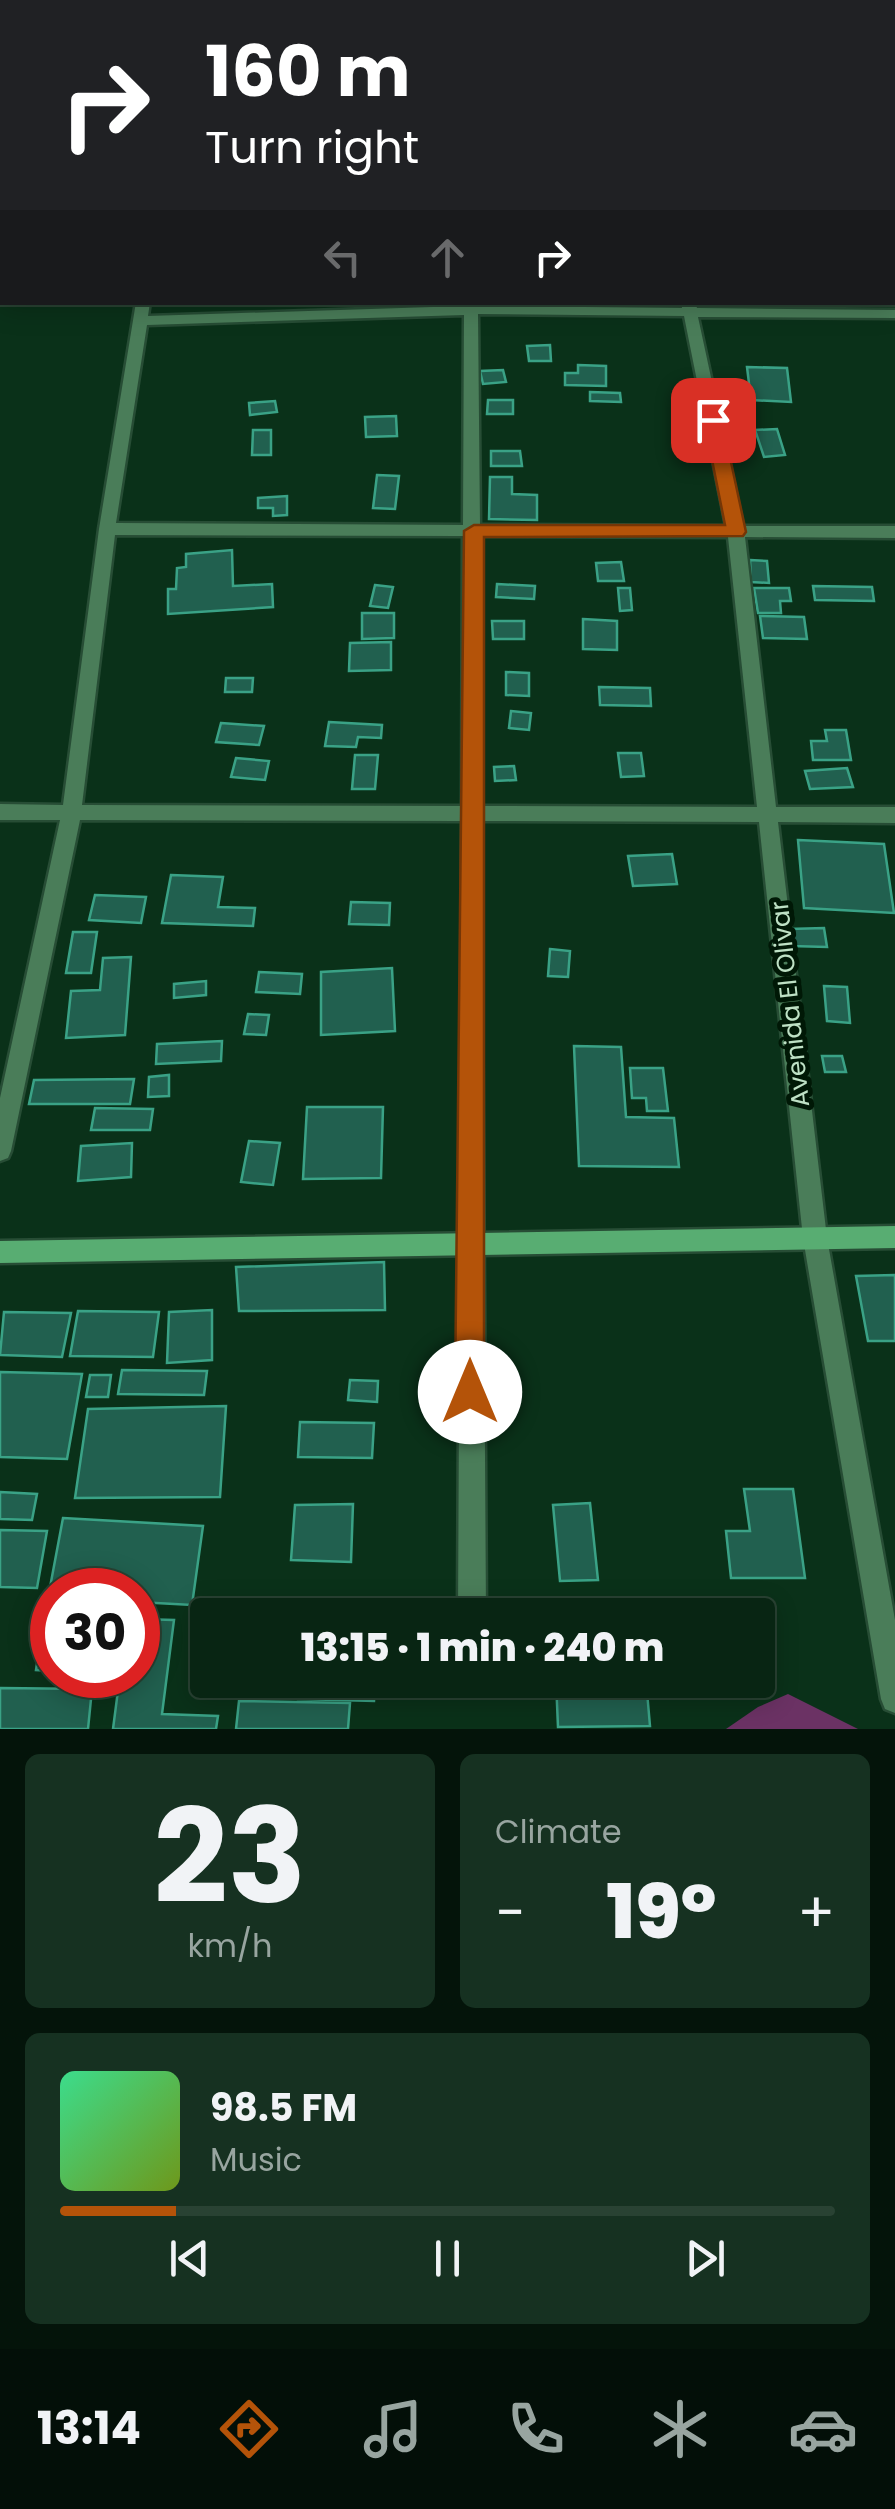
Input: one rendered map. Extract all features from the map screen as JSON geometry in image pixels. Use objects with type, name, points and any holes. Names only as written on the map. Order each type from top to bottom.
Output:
[{"type":"street","points":[[471,306],[474,531],[468,1244],[472,1598]]},
{"type":"street","points":[[0,1151],[72,811],[107,530],[144,312],[688,306],[895,314]]},
{"type":"street","name":"Avenida El Olivar","points":[[688,306],[736,532],[815,1238],[895,1699]]},
{"type":"street","points":[[107,530],[895,532]]},
{"type":"street","points":[[0,812],[895,815]]},
{"type":"street","points":[[0,1252],[895,1237]]},
{"type":"shaded area","points":[[788,1694],[858,1729],[726,1729],[758,1707]]},
{"type":"building","points":[[550,345],[551,361],[529,361],[527,346]]},
{"type":"building","points":[[578,365],[606,366],[606,386],[565,385],[565,373],[578,373]]},
{"type":"building","points":[[747,367],[787,368],[791,402],[751,400]]},
{"type":"building","points":[[503,370],[506,382],[483,384],[480,371]]},
{"type":"building","points":[[590,392],[620,393],[621,402],[590,401]]},
{"type":"building","points":[[488,400],[513,400],[513,414],[487,414]]},
{"type":"building","points":[[275,401],[277,412],[250,415],[249,403]]},
{"type":"building","points":[[396,416],[397,436],[366,437],[365,417]]},
{"type":"building","points":[[777,429],[785,455],[764,457],[755,430]]},
{"type":"building","points":[[253,430],[271,430],[271,455],[252,455]]},
{"type":"building","points":[[491,451],[520,451],[522,466],[491,466]]},
{"type":"building","points":[[377,475],[399,476],[395,509],[373,508]]},
{"type":"building","points":[[490,477],[512,477],[512,494],[537,495],[537,520],[489,519]]},
{"type":"building","points":[[287,496],[287,515],[273,516],[273,508],[258,508],[258,498]]},
{"type":"building","points":[[232,550],[233,586],[272,584],[273,607],[168,614],[168,589],[176,589],[177,568],[186,567],[186,554]]},
{"type":"building","points":[[750,560],[767,561],[769,583],[751,582]]},
{"type":"building","points":[[621,562],[624,581],[598,581],[596,563]]},
{"type":"building","points":[[497,584],[535,586],[534,599],[496,597]]},
{"type":"building","points":[[375,585],[393,587],[388,608],[370,606]]},
{"type":"building","points":[[813,586],[872,587],[874,601],[815,600]]},
{"type":"building","points":[[618,588],[630,588],[632,610],[620,611]]},
{"type":"building","points":[[754,588],[789,588],[791,601],[780,601],[781,613],[758,613]]},
{"type":"building","points":[[362,613],[394,613],[394,638],[362,639]]},
{"type":"building","points":[[760,616],[804,617],[807,639],[763,638]]},
{"type":"building","points":[[583,619],[617,621],[617,650],[583,649]]},
{"type":"building","points":[[492,621],[524,621],[524,639],[493,639]]},
{"type":"building","points":[[391,642],[391,670],[349,671],[350,643]]},
{"type":"building","points":[[506,672],[529,673],[529,696],[506,695]]},
{"type":"building","points":[[226,678],[253,678],[252,692],[225,692]]},
{"type":"building","points":[[599,687],[650,688],[651,706],[600,705]]},
{"type":"building","points":[[511,711],[531,713],[529,730],[509,728]]},
{"type":"building","points":[[329,722],[382,725],[381,738],[358,737],[356,747],[325,746]]},
{"type":"building","points":[[221,723],[264,726],[259,745],[216,742]]},
{"type":"building","points":[[825,730],[846,730],[851,760],[813,760],[811,741],[827,741]]},
{"type":"building","points":[[618,753],[641,753],[644,776],[621,777]]},
{"type":"building","points":[[355,755],[378,755],[375,789],[352,789]]},
{"type":"building","points":[[236,758],[269,761],[265,780],[231,777]]},
{"type":"building","points":[[514,766],[516,780],[495,781],[494,767]]},
{"type":"building","points":[[847,768],[853,787],[810,789],[805,771]]},
{"type":"building","points":[[798,840],[884,844],[894,913],[804,908]]},
{"type":"building","points":[[672,854],[677,884],[633,886],[628,856]]},
{"type":"building","points":[[171,875],[223,877],[218,907],[255,908],[253,926],[162,923]]},
{"type":"building","points":[[95,895],[146,897],[141,923],[89,920]]},
{"type":"building","points":[[351,902],[390,903],[389,925],[349,924]]},
{"type":"building","points":[[824,928],[827,947],[791,946],[789,929]]},
{"type":"building","points":[[73,932],[97,932],[91,973],[66,973]]},
{"type":"building","points":[[550,949],[570,951],[568,977],[548,976]]},
{"type":"building","points":[[131,957],[125,1035],[66,1038],[71,991],[100,990],[103,958]]},
{"type":"building","points":[[392,968],[395,1031],[321,1035],[321,972]]},
{"type":"building","points":[[259,972],[302,974],[300,994],[256,992]]},
{"type":"building","points":[[206,981],[206,995],[174,998],[174,984]]},
{"type":"building","points":[[824,986],[847,987],[850,1023],[827,1021]]},
{"type":"building","points":[[248,1014],[269,1015],[266,1035],[244,1034]]},
{"type":"building","points":[[222,1041],[221,1061],[156,1064],[157,1044]]},
{"type":"building","points":[[574,1046],[621,1047],[626,1117],[674,1118],[679,1167],[579,1166]]},
{"type":"building","points":[[822,1056],[842,1056],[846,1072],[825,1072]]},
{"type":"building","points":[[630,1068],[663,1068],[668,1111],[647,1111],[646,1098],[632,1098]]},
{"type":"building","points":[[169,1075],[169,1096],[148,1097],[149,1077]]},
{"type":"building","points":[[134,1079],[130,1104],[29,1104],[34,1080]]},
{"type":"building","points":[[307,1107],[383,1107],[381,1178],[303,1179]]},
{"type":"building","points":[[95,1108],[153,1109],[150,1130],[91,1130]]},
{"type":"building","points":[[249,1141],[280,1143],[273,1185],[241,1182]]},
{"type":"building","points":[[132,1143],[131,1177],[78,1181],[81,1146]]},
{"type":"building","points":[[384,1262],[385,1310],[239,1311],[236,1267]]},
{"type":"building","points":[[895,1275],[895,1341],[868,1341],[856,1276]]},
{"type":"building","points":[[212,1310],[212,1360],[167,1363],[169,1312]]},
{"type":"building","points":[[78,1311],[159,1312],[153,1357],[70,1356]]},
{"type":"building","points":[[4,1312],[71,1313],[62,1357],[0,1355]]},
{"type":"building","points":[[122,1370],[207,1371],[204,1395],[118,1394]]},
{"type":"building","points":[[0,1372],[82,1374],[67,1459],[0,1457]]},
{"type":"building","points":[[90,1375],[111,1375],[108,1397],[86,1397]]},
{"type":"building","points":[[350,1380],[378,1381],[377,1402],[348,1400]]},
{"type":"building","points":[[226,1406],[220,1497],[75,1498],[88,1409]]},
{"type":"building","points":[[300,1422],[374,1423],[372,1458],[298,1457]]},
{"type":"building","points":[[744,1489],[793,1489],[805,1578],[731,1578],[726,1531],[750,1531]]},
{"type":"building","points":[[0,1492],[37,1494],[32,1520],[0,1519]]},
{"type":"building","points":[[590,1503],[598,1580],[560,1581],[553,1505]]},
{"type":"building","points":[[353,1504],[351,1562],[291,1560],[295,1505]]},
{"type":"building","points":[[63,1518],[203,1526],[190,1605],[160,1603],[160,1568],[54,1568]]},
{"type":"building","points":[[0,1530],[47,1531],[41,1568],[30,1568],[30,1588],[0,1587]]},
{"type":"building","points":[[160,1620],[174,1620],[162,1714],[218,1716],[216,1729],[113,1729],[117,1698],[160,1698]]},
{"type":"building","points":[[0,1688],[30,1688],[30,1698],[91,1698],[88,1729],[0,1729]]},
{"type":"building","points":[[298,1698],[374,1698],[374,1701]]},
{"type":"building","points":[[557,1698],[648,1698],[650,1726],[558,1727]]},
{"type":"building","points":[[239,1701],[350,1703],[348,1729],[236,1729]]},
{"type":"route","points":[[470,1392],[474,531],[736,532],[713,420]]}]
